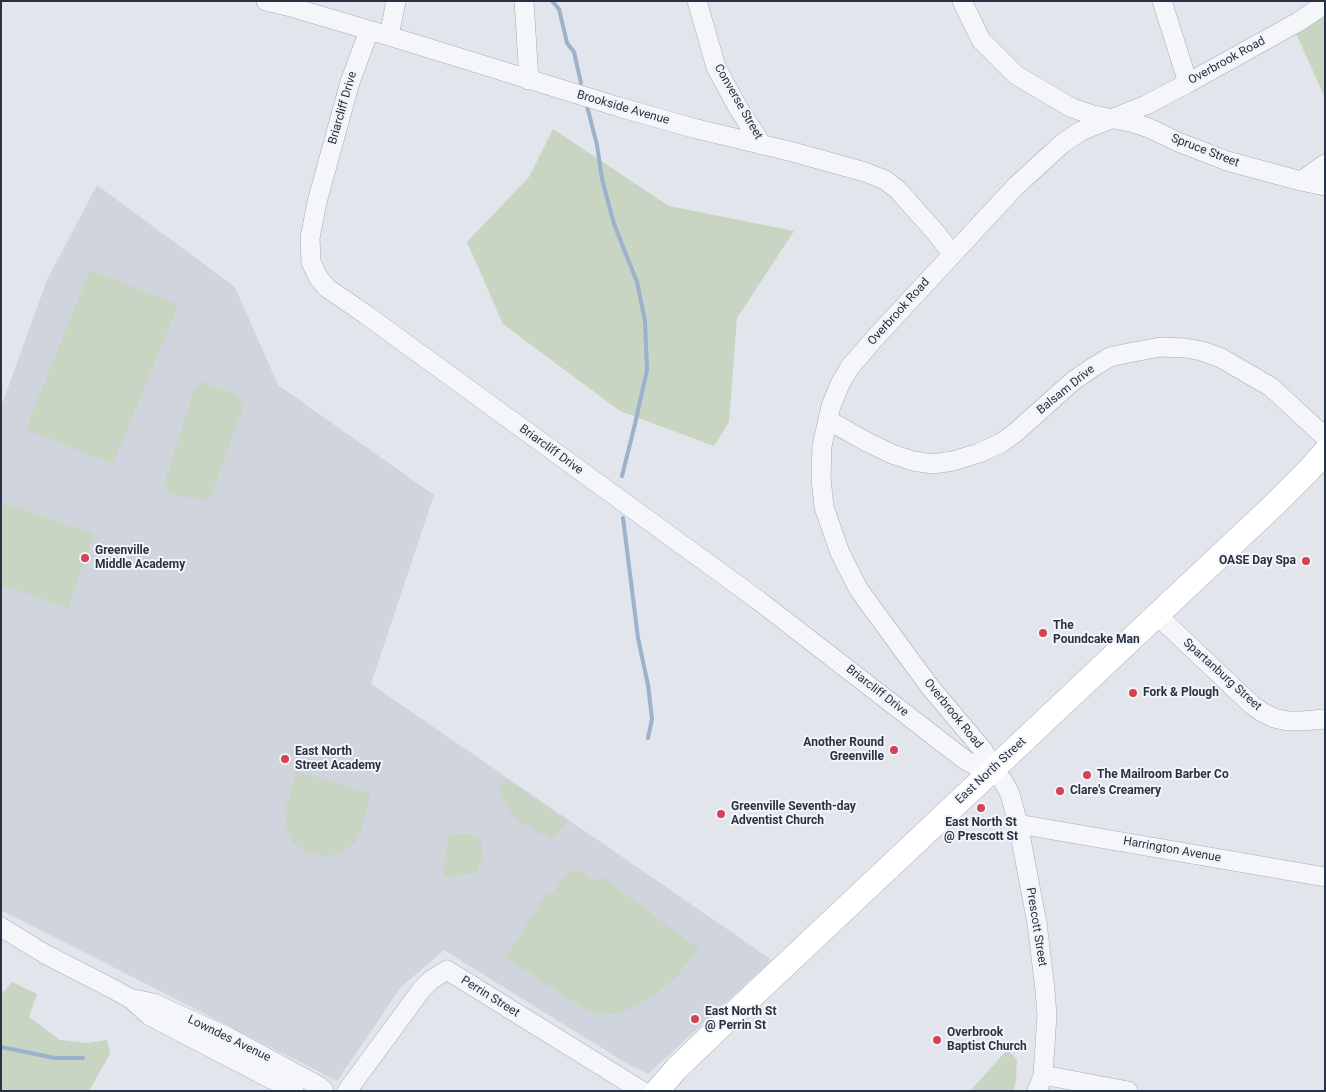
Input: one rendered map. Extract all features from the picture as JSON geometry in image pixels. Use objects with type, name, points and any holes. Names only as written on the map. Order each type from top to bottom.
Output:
[{"type":"main road","name":"East North Street","points":[[657,1091],[677,1068],[727,1020],[1272,506],[1325,452]]},
{"type":"street","name":"Brookside Avenue","points":[[266,1],[388,36],[619,107],[865,172],[885,180],[898,190],[952,254]]},
{"type":"street","points":[[388,36],[396,1]]},
{"type":"street","points":[[524,1],[529,80]]},
{"type":"street","name":"Converse Street","points":[[697,1],[716,67],[737,106],[762,145]]},
{"type":"street","name":"Spruce Street","points":[[962,1],[981,40],[1016,75],[1072,108],[1149,128],[1178,142],[1227,161],[1325,186]]},
{"type":"street","points":[[1162,1],[1188,83]]},
{"type":"street","name":"Overbrook Road","points":[[993,769],[983,750],[930,687],[859,590],[840,553],[824,507],[821,478],[822,446],[831,406],[840,384],[850,368],[874,339],[952,254],[1016,186],[1063,143],[1081,131],[1146,104],[1188,83],[1298,22],[1325,4]]},
{"type":"street","name":"Briarcliff Drive","points":[[369,31],[350,82],[317,202],[310,238],[311,262],[327,288],[758,600],[965,760],[978,767],[993,769]]},
{"type":"street","points":[[1301,181],[1325,164]]},
{"type":"street","name":"Balsam Drive","points":[[828,420],[866,442],[892,454],[933,464],[953,461],[979,453],[1001,443],[1015,433],[1073,381],[1110,357],[1161,347],[1202,351],[1244,370],[1271,387],[1325,437]]},
{"type":"street","name":"Spartanburg Street","points":[[1157,615],[1252,705],[1262,712],[1274,718],[1288,721],[1325,719]]},
{"type":"street","name":"Prescott Street","points":[[993,769],[1003,781],[1010,794],[1018,824],[1037,923],[1047,1015],[1040,1083]]},
{"type":"street","name":"Harrington Avenue","points":[[1018,824],[1325,877]]},
{"type":"street","name":"Lowndes Avenue","points":[[1,927],[45,954],[129,998],[150,1016],[294,1091]]},
{"type":"street","name":"Perrin Street","points":[[347,1091],[422,989],[431,980],[447,970],[642,1091]]},
{"type":"street","name":"Lowndes Avenue","points":[[129,998],[153,1003],[230,1038],[319,1086],[324,1091]]},
{"type":"street","points":[[1040,1083],[1128,1091]]},
{"type":"shaded area","name":"East North Street Academy","points":[[97,185],[235,287],[278,385],[434,495],[371,684],[772,960],[648,1074],[629,1065],[444,950],[401,987],[337,1081],[1,910],[1,407],[47,280]]},
{"type":"green space","points":[[1325,10],[1325,98],[1294,29]]},
{"type":"green space","points":[[553,129],[669,206],[794,231],[737,318],[729,422],[714,446],[620,411],[503,324],[467,242],[529,177]]},
{"type":"green space","points":[[90,270],[178,305],[113,464],[26,429]]},
{"type":"green space","points":[[202,382],[237,395],[243,408],[210,498],[205,500],[170,494],[164,485],[195,387]]},
{"type":"green space","points":[[4,503],[94,534],[68,608],[1,584],[1,511]]},
{"type":"green space","points":[[297,771],[370,794],[361,832],[355,842],[344,851],[335,855],[323,856],[309,853],[294,844],[288,832],[284,814]]},
{"type":"green space","points":[[506,779],[567,821],[552,840],[519,821],[510,813],[499,791],[500,786]]},
{"type":"green space","points":[[468,834],[478,838],[483,852],[477,872],[448,876],[443,870],[447,844],[450,836]]},
{"type":"green space","points":[[576,869],[595,881],[602,877],[699,949],[676,977],[655,995],[622,1012],[608,1015],[586,1010],[506,957],[548,891],[553,893],[564,876]]},
{"type":"green space","points":[[12,982],[37,994],[29,1017],[60,1040],[88,1043],[107,1040],[110,1054],[89,1091],[1,1091],[1,995]]},
{"type":"green space","points":[[1007,1050],[1017,1059],[1016,1082],[1013,1091],[970,1091]]},
{"type":"waterway","points":[[552,1],[559,9],[567,43],[574,52],[581,83]]},
{"type":"waterway","points":[[587,106],[597,145],[602,179],[614,224],[637,282],[645,321],[647,370],[622,476]]},
{"type":"waterway","points":[[623,518],[638,638],[648,685],[652,719],[648,738]]},
{"type":"waterway","points":[[1,1047],[55,1058],[83,1058]]},
{"type":"place","name":"Greenville Middle Academy","points":[[85,558]]},
{"type":"place","name":"OASE Day Spa","points":[[1306,561]]},
{"type":"place","name":"The Poundcake Man","points":[[1043,633]]},
{"type":"place","name":"Fork & Plough","points":[[1133,693]]},
{"type":"place","name":"Another Round Greenville","points":[[894,750]]},
{"type":"place","name":"East North Street Academy","points":[[285,759]]},
{"type":"place","name":"The Mailroom Barber Co","points":[[1087,775]]},
{"type":"place","name":"Clare's Creamery","points":[[1060,791]]},
{"type":"place","name":"East North St @ Prescott St","points":[[981,808]]},
{"type":"place","name":"Greenville Seventh-day Adventist Church","points":[[721,814]]},
{"type":"place","name":"East North St @ Perrin St","points":[[695,1019]]},
{"type":"place","name":"Overbrook Baptist Church","points":[[937,1040]]}]
